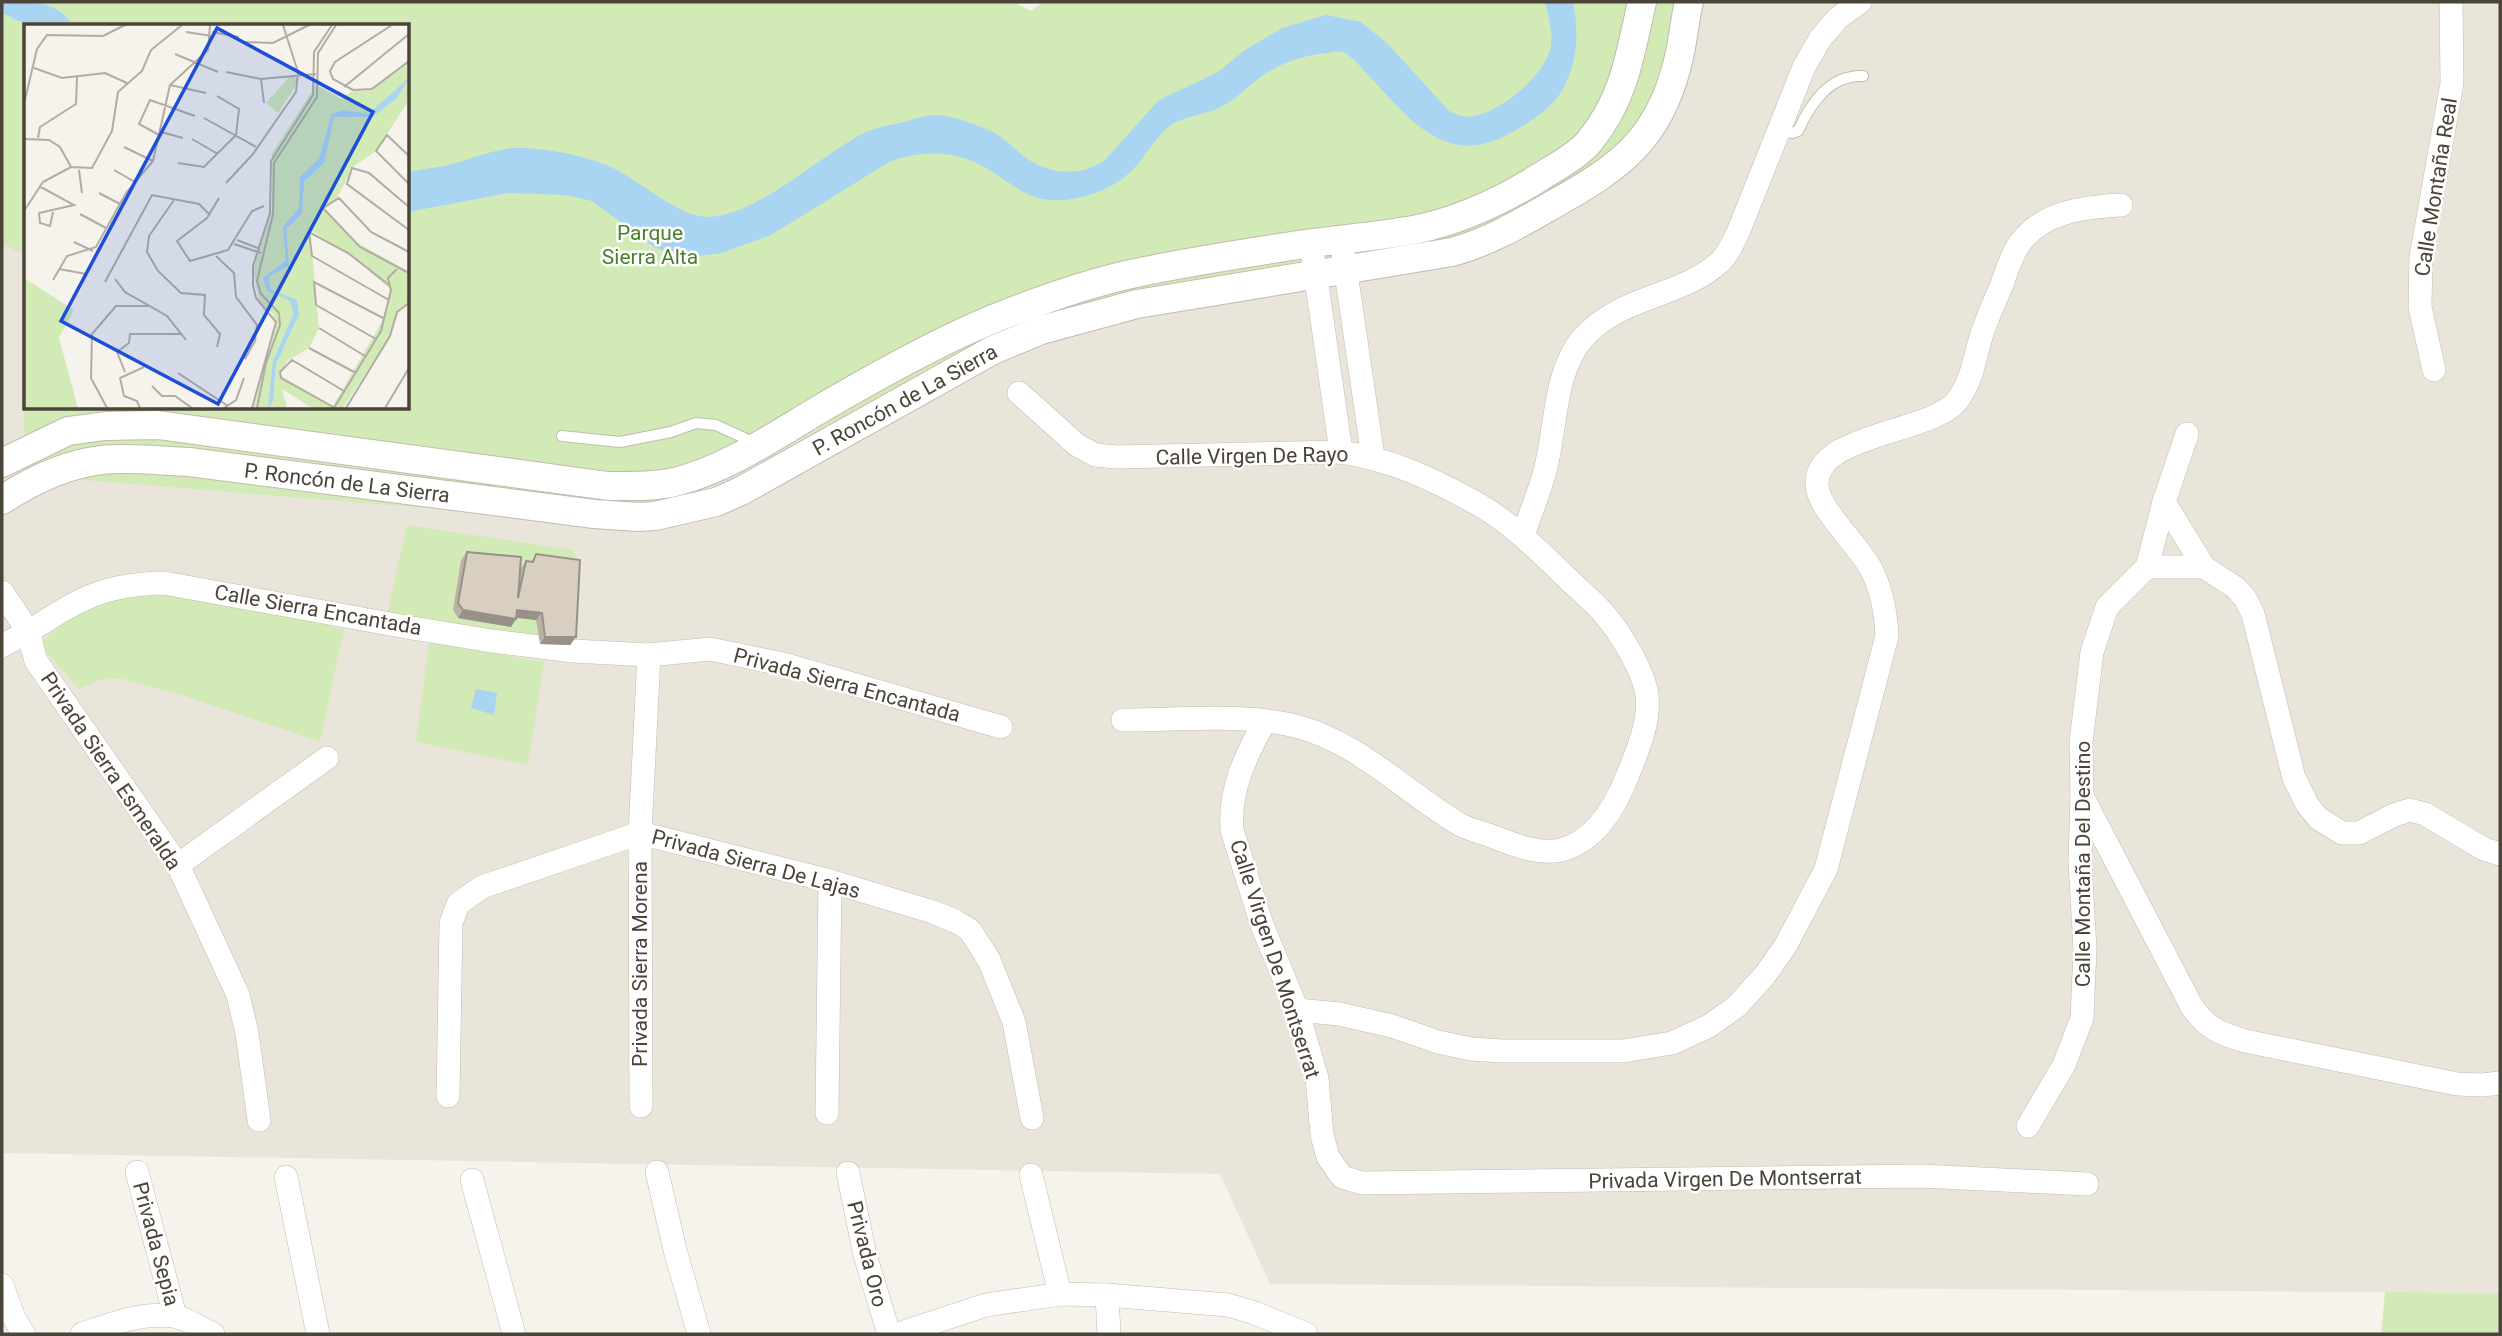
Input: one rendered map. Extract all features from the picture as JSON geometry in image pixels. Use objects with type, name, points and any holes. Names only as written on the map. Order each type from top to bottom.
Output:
[{"type":"street","name":"P. Roncón de La Sierra","points":[[2,463],[68,431],[105,426],[158,425],[608,486],[671,483],[731,460],[844,395],[956,336],[1050,299],[1106,281],[1164,267],[1419,229],[1465,214],[1512,193],[1588,144],[1625,78],[1642,2]]},
{"type":"street","name":"P. Roncón de La Sierra","points":[[2,500],[28,483],[69,468],[100,460],[125,459],[189,462],[594,514],[655,516],[716,502],[741,491],[993,350],[1041,330],[1138,304],[1432,257],[1475,246],[1511,228],[1581,189],[1626,158],[1644,139],[1657,118],[1668,91],[1680,52],[1689,2]]},
{"type":"street","points":[[1523,536],[1545,470],[1565,371],[1572,353],[1589,332],[1616,310],[1690,280],[1721,261],[1731,248],[1739,230],[1804,66],[1820,39],[1838,18],[1860,2]]},
{"type":"street","name":"Calle Montaña Real","points":[[2434,370],[2420,307],[2421,257],[2452,83],[2451,2]]},
{"type":"street","points":[[1297,1010],[1339,1014],[1471,1049],[1623,1051],[1672,1043],[1709,1026],[1737,1006],[1765,975],[1786,945],[1826,869],[1887,636],[1886,612],[1872,570],[1822,499],[1817,484],[1820,473],[1830,457],[1849,445],[1937,415],[1954,404],[1966,388],[1981,336],[2019,244],[2028,233],[2061,214],[2088,207],[2121,205]]},
{"type":"street","points":[[1341,240],[1373,457]]},
{"type":"street","points":[[1311,243],[1341,452]]},
{"type":"street","name":"Calle Virgen De Rayo","points":[[1019,393],[1077,445],[1095,455],[1116,457],[1341,452],[1373,457],[1436,481],[1479,504],[1523,536],[1606,615],[1642,674],[1647,694],[1647,717],[1640,744],[1616,804],[1600,825],[1578,842],[1561,849],[1539,850],[1512,845],[1460,825],[1349,748],[1298,726],[1265,721],[1123,720]]},
{"type":"street","points":[[803,419],[820,447]]},
{"type":"street","points":[[2187,434],[2164,502],[2147,567],[2204,566]]},
{"type":"street","points":[[2164,502],[2204,566],[2236,588],[2253,614],[2294,778],[2307,804],[2318,818],[2342,833],[2359,833],[2393,814],[2410,810],[2425,814],[2484,849],[2500,854]]},
{"type":"street","name":"Calle Montaña Del Destino","points":[[2028,1126],[2064,1065],[2082,1018],[2085,949],[2080,862],[2081,742],[2092,652],[2107,607],[2147,567]]},
{"type":"street","name":"Calle Sierra Encantada","points":[[3,644],[79,599],[140,583],[164,583],[492,641],[573,651],[649,654]]},
{"type":"street","name":"Privada Sierra Esmeralda","points":[[2,592],[28,631],[36,661],[178,865],[238,995],[247,1033],[259,1120]]},
{"type":"street","name":"Privada Sierra Esmeralda","points":[[3,644],[36,661]]},
{"type":"street","name":"Privada Sierra Encantada","points":[[649,654],[710,649],[746,656],[1001,727]]},
{"type":"street","name":"Privada Sierra Morena","points":[[641,1106],[640,833],[649,654]]},
{"type":"street","name":"Calle Virgen De Montserrat","points":[[1265,721],[1246,755],[1236,785],[1231,814],[1233,830],[1262,925],[1297,1010],[1317,1078],[1322,1135],[1328,1157],[1342,1177],[1362,1184]]},
{"type":"street","points":[[178,865],[327,758]]},
{"type":"street","points":[[2082,796],[2192,1007],[2205,1025],[2245,1041],[2457,1084],[2500,1083]]},
{"type":"street","name":"Privada Sierra De Lajas","points":[[448,1096],[452,923],[458,904],[482,887],[640,833],[830,881],[933,912],[970,930],[989,960],[1014,1022],[1032,1118]]},
{"type":"street","points":[[827,1113],[830,881]]},
{"type":"street","name":"Privada Sepia","points":[[137,1172],[175,1316]]},
{"type":"street","points":[[657,1172],[699,1334]]},
{"type":"street","name":"Privada Oro","points":[[848,1173],[866,1255],[889,1334]]},
{"type":"street","points":[[1031,1175],[1060,1293]]},
{"type":"street","name":"Privada Virgen De Montserrat","points":[[1362,1184],[1922,1176],[2087,1184]]},
{"type":"street","points":[[286,1177],[318,1334]]},
{"type":"street","points":[[472,1180],[513,1334]]},
{"type":"street","points":[[2,1285],[14,1318],[24,1334]]},
{"type":"street","points":[[907,1332],[986,1306],[1060,1293],[1107,1294],[1228,1305],[1306,1334]]},
{"type":"street","points":[[1107,1294],[1109,1334]]},
{"type":"street","points":[[82,1334],[120,1321],[148,1316],[175,1316],[213,1334]]},
{"type":"lane","points":[[1777,131],[1792,134],[1798,131],[1821,92],[1839,79],[1863,76]]},
{"type":"lane","points":[[562,436],[620,443],[671,432],[696,423],[716,425],[760,445]]},
{"type":"shaded area","points":[[2,2],[24,24],[24,410],[22,475],[1007,331],[1661,2],[2500,2],[2500,1293],[1270,1284],[1220,1174],[2,1153]]},
{"type":"green space","name":"Parque Sierra Alta","points":[[2,2],[1013,2],[1031,11],[1043,2],[1688,2],[1668,91],[1626,158],[1475,246],[1344,255],[1007,331],[635,525],[22,475],[24,410],[410,410],[410,24],[24,24],[24,254],[2,244]]},
{"type":"green space","points":[[407,525],[573,550],[576,559],[574,568],[528,570],[461,559],[453,610],[458,618],[512,617],[536,620],[540,644],[385,622]]},
{"type":"green space","points":[[148,588],[263,604],[344,630],[320,742],[185,696],[119,678],[100,680],[79,689],[39,644],[87,602]]},
{"type":"green space","points":[[429,642],[544,662],[528,765],[416,742]]},
{"type":"green space","points":[[2385,1292],[2500,1293],[2500,1334],[2381,1334]]},
{"type":"water","points":[[2,2],[43,4],[60,11],[72,24],[25,24],[2,13]]},
{"type":"water","points":[[1545,2],[1573,2],[1576,46],[1572,68],[1559,96],[1536,117],[1516,130],[1492,141],[1471,145],[1452,143],[1417,125],[1354,60],[1343,52],[1337,52],[1304,57],[1282,65],[1262,76],[1221,107],[1173,124],[1125,177],[1102,190],[1078,198],[1060,200],[1032,196],[962,157],[920,154],[889,162],[771,235],[722,253],[698,256],[675,256],[654,247],[592,201],[566,195],[508,193],[410,212],[410,172],[449,165],[491,152],[528,148],[596,161],[619,171],[685,212],[707,217],[725,215],[766,197],[864,133],[932,115],[987,129],[1029,160],[1048,169],[1067,172],[1086,169],[1104,161],[1159,100],[1218,72],[1245,50],[1282,28],[1326,15],[1361,22],[1387,43],[1449,111],[1462,116],[1475,116],[1486,113],[1510,99],[1542,67],[1551,45]]},
{"type":"water","points":[[476,689],[497,693],[494,715],[471,708]]},
{"type":"building","points":[[467,552],[521,557],[518,598],[526,561],[533,562],[536,554],[580,560],[576,637],[545,637],[542,613],[517,610],[516,619],[463,610],[458,603]]}]
